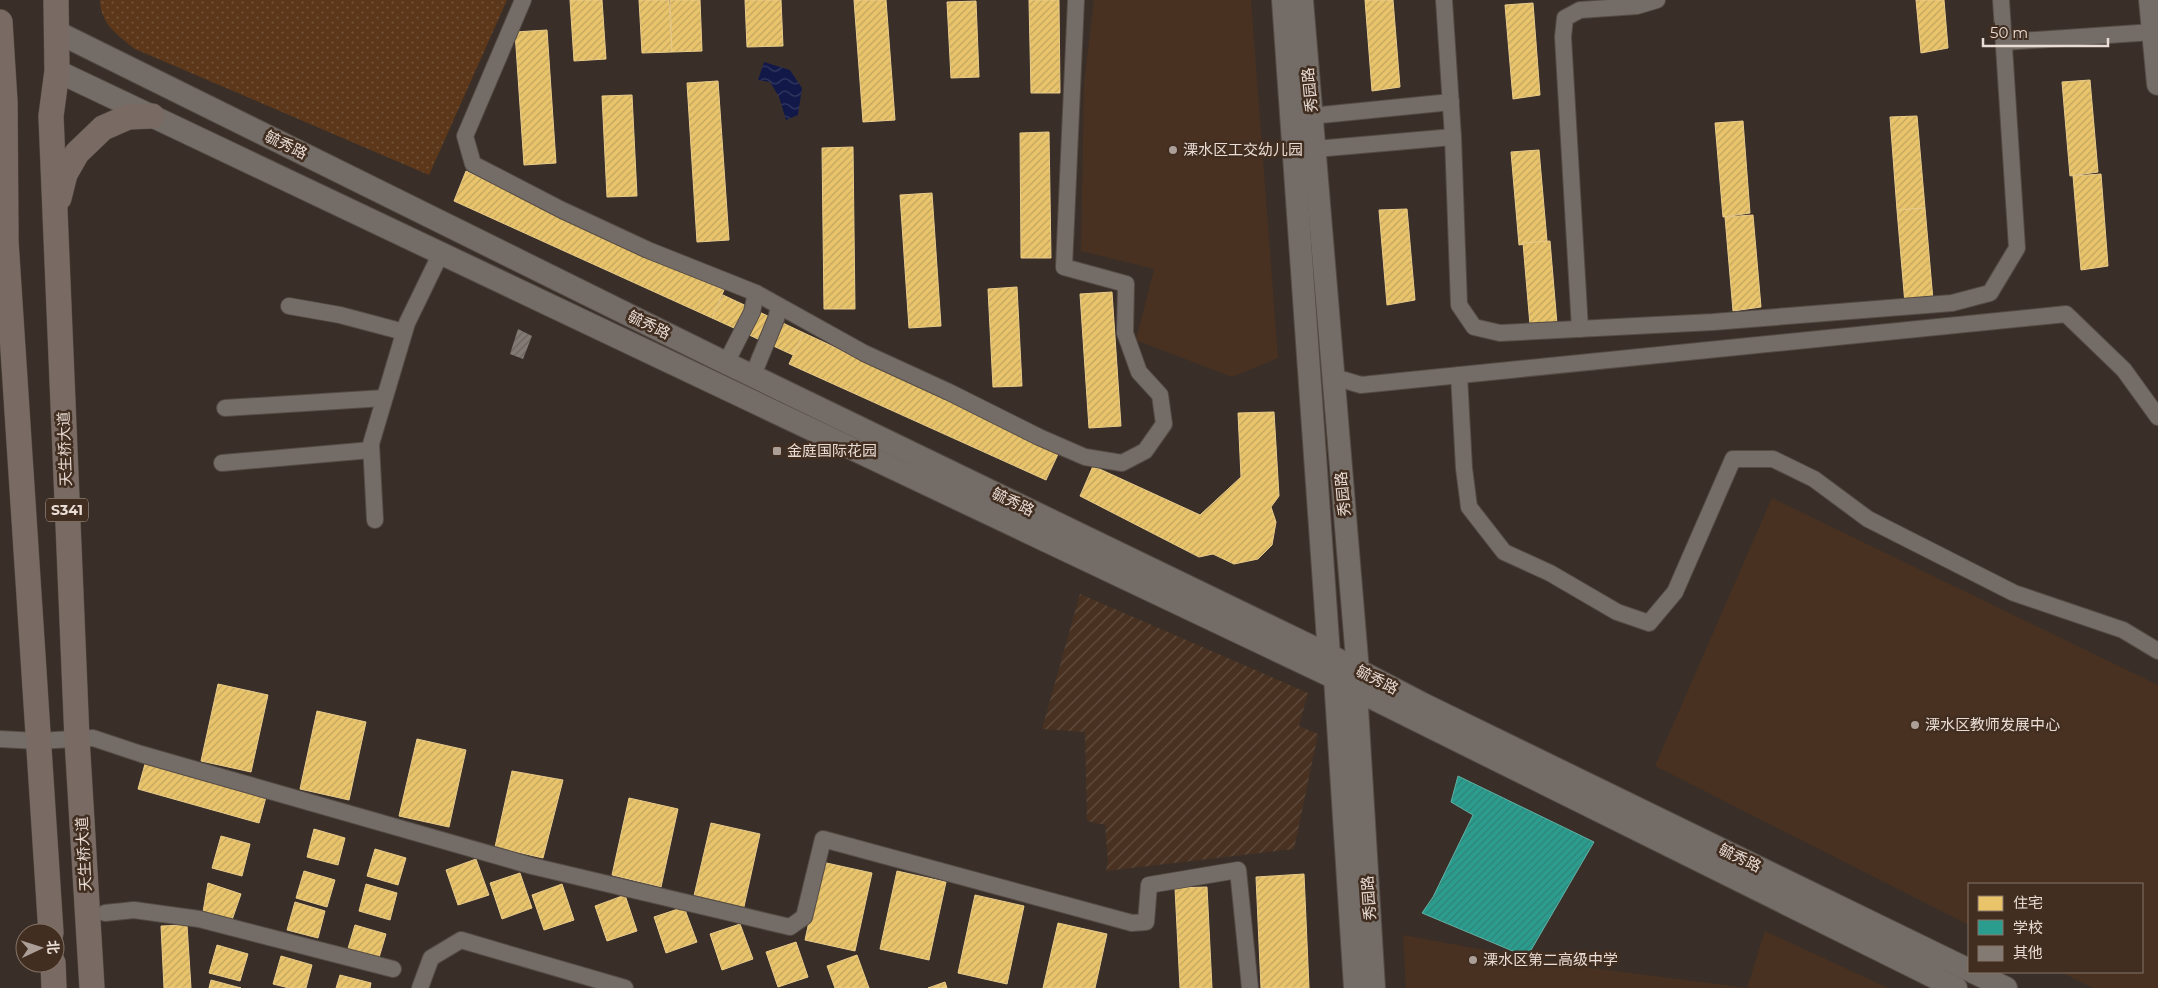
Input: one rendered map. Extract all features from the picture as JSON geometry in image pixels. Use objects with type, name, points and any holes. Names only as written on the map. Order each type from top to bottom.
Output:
[{"type":"main road","name":"天生桥大道","points":[[56,0],[57,71],[51,116],[77,739],[92,988]]},
{"type":"main road","name":"S341","points":[[0,22],[5,102],[6,242],[49,923]]},
{"type":"main road","points":[[55,215],[65,174],[77,153],[103,128],[128,117],[152,116]]},
{"type":"main road","points":[[53,973],[54,988]]},
{"type":"street","points":[[523,0],[465,136],[473,164],[562,210],[648,250],[756,293],[864,353],[949,392],[1039,438],[1085,457],[1122,463],[1145,452],[1164,424],[1160,395],[1138,372],[1125,333],[1126,284],[1064,267],[1076,0]]},
{"type":"street","name":"秀园路","points":[[1283,0],[1302,116]]},
{"type":"street","name":"秀园路","points":[[1302,0],[1302,116],[1329,655],[1334,678],[1356,988]]},
{"type":"street","points":[[1444,0],[1453,137],[1459,305],[1474,327],[1500,333],[1712,322],[1952,303],[1990,293],[2017,248],[2001,0]]},
{"type":"street","points":[[1580,329],[1563,37],[1565,18],[1580,10],[1637,6],[1657,0]]},
{"type":"street","points":[[2150,0],[2158,84]]},
{"type":"street","name":"毓秀路","points":[[57,32],[726,363],[1329,655],[1357,681],[1956,988]]},
{"type":"street","points":[[2005,42],[2153,32]]},
{"type":"street","name":"毓秀路","points":[[57,71],[1334,678],[1357,681],[1968,970]]},
{"type":"street","points":[[1302,116],[1451,102]]},
{"type":"street","points":[[1304,150],[1453,137]]},
{"type":"street","name":"秀园路","points":[[1304,150],[1334,377],[1357,681],[1374,988]]},
{"type":"street","points":[[375,520],[371,444],[404,332],[441,254]]},
{"type":"street","points":[[726,363],[752,312],[756,293]]},
{"type":"street","points":[[289,306],[340,315],[404,332]]},
{"type":"street","points":[[753,375],[776,319],[779,306]]},
{"type":"street","points":[[1334,377],[1361,385],[2066,314],[2124,370],[2158,417]]},
{"type":"street","points":[[1458,375],[1464,468],[1469,507],[1504,552],[1550,573],[1618,612],[1649,623],[1675,592],[1734,459],[1773,459],[1814,479],[1868,519],[2014,593],[2123,630],[2158,651]]},
{"type":"street","points":[[226,408],[384,398]]},
{"type":"street","points":[[222,463],[371,450]]},
{"type":"street","points":[[0,739],[37,741],[94,738],[141,754],[532,866],[790,928],[804,917],[823,839],[1132,923],[1146,922],[1149,885],[1238,870],[1250,988]]},
{"type":"street","points":[[105,913],[134,910],[199,919],[394,970]]},
{"type":"street","points":[[420,988],[431,958],[461,940],[625,988]]},
{"type":"street","name":"毓秀路","points":[[1975,973],[2006,988]]},
{"type":"shaded area","points":[[100,0],[507,0],[429,175],[135,49],[111,28],[103,16]]},
{"type":"shaded area","name":"溧水区工交幼儿园","points":[[1094,0],[1251,0],[1278,358],[1232,377],[1136,340],[1154,269],[1081,251],[1084,83]]},
{"type":"shaded area","name":"溧水区教师发展中心","points":[[1772,498],[2158,685],[2158,988],[2093,988],[2063,973],[2143,973],[2143,883],[1968,883],[1968,924],[1655,766]]},
{"type":"shaded area","points":[[1080,594],[1308,693],[1299,726],[1318,734],[1294,849],[1106,871],[1108,861],[1105,825],[1087,821],[1085,732],[1042,729]]},
{"type":"shaded area","points":[[1765,931],[1888,988],[1747,988]]},
{"type":"shaded area","name":"溧水区第二高级中学","points":[[1403,935],[1554,963],[1747,988],[1406,988]]},
{"type":"water","points":[[764,62],[790,70],[802,88],[798,115],[786,120],[779,97],[770,82],[758,80]]},
{"type":"building: 住宅","points":[[570,0],[602,0],[606,59],[574,61]]},
{"type":"building: 住宅","points":[[639,0],[669,0],[672,52],[642,53]]},
{"type":"building: 住宅","points":[[670,0],[700,0],[702,51],[672,52]]},
{"type":"building: 住宅","points":[[745,0],[781,0],[783,46],[747,47]]},
{"type":"building: 住宅","points":[[854,0],[886,0],[895,120],[863,122]]},
{"type":"building: 住宅","points":[[1029,0],[1059,0],[1060,93],[1031,93]]},
{"type":"building: 住宅","points":[[1365,0],[1393,0],[1400,87],[1372,91]]},
{"type":"building: 住宅","points":[[1916,0],[1944,0],[1948,48],[1921,53]]},
{"type":"building: 住宅","points":[[976,1],[979,77],[951,78],[947,2]]},
{"type":"building: 住宅","points":[[1533,3],[1540,95],[1513,99],[1505,5]]},
{"type":"building: 住宅","points":[[547,30],[556,163],[524,165],[515,32]]},
{"type":"building: 住宅","points":[[2090,80],[2098,172],[2070,176],[2062,82]]},
{"type":"building: 住宅","points":[[718,81],[729,240],[697,242],[687,83]]},
{"type":"building: 住宅","points":[[632,95],[637,196],[607,197],[602,96]]},
{"type":"building: 住宅","points":[[1917,116],[1925,208],[1897,210],[1890,117]]},
{"type":"building: 住宅","points":[[1743,121],[1750,213],[1723,217],[1715,123]]},
{"type":"building: 住宅","points":[[1049,132],[1051,258],[1021,258],[1020,133]]},
{"type":"building: 住宅","points":[[853,147],[855,309],[824,309],[822,148]]},
{"type":"building: 住宅","points":[[1539,150],[1547,241],[1519,245],[1511,152]]},
{"type":"building: 住宅","points":[[466,171],[724,290],[712,318],[454,201]]},
{"type":"building: 住宅","points":[[2101,174],[2108,266],[2081,270],[2073,176]]},
{"type":"building: 住宅","points":[[932,193],[941,326],[909,328],[900,195]]},
{"type":"building: 住宅","points":[[1925,208],[1933,300],[1905,304],[1897,210]]},
{"type":"building: 住宅","points":[[1407,209],[1415,300],[1387,305],[1379,210]]},
{"type":"building: 住宅","points":[[1753,215],[1761,307],[1733,311],[1725,217]]},
{"type":"building: 住宅","points":[[1550,241],[1557,324],[1530,325],[1523,243]]},
{"type":"building: 住宅","points":[[1017,287],[1022,386],[993,387],[988,289]]},
{"type":"building: 住宅","points":[[1112,292],[1121,426],[1089,428],[1080,294]]},
{"type":"building: 住宅","points":[[723,295],[804,333],[793,355],[712,318]]},
{"type":"building: 住宅","points":[[804,333],[1059,452],[1046,480],[789,364]]},
{"type":"building: 住宅","points":[[1274,412],[1279,496],[1271,507],[1276,522],[1272,545],[1258,559],[1234,564],[1213,554],[1199,557],[1080,496],[1093,466],[1200,515],[1241,477],[1238,413]]},
{"type":"building: 住宅","points":[[218,684],[268,695],[251,772],[201,761]]},
{"type":"building: 住宅","points":[[317,711],[366,722],[349,800],[300,789]]},
{"type":"building: 住宅","points":[[417,739],[466,750],[449,827],[399,816]]},
{"type":"building: 住宅","points":[[145,764],[266,797],[259,823],[138,789]]},
{"type":"building: 住宅","points":[[512,771],[563,780],[543,858],[495,847]]},
{"type":"building: 住宅","points":[[629,798],[678,809],[661,887],[612,875]]},
{"type":"building: 住宅","points":[[711,823],[760,834],[743,911],[693,900]]},
{"type":"building: 住宅","points":[[314,829],[345,838],[338,865],[307,857]]},
{"type":"building: 住宅","points":[[221,836],[250,844],[242,876],[212,868]]},
{"type":"building: 住宅","points":[[375,849],[406,858],[398,885],[367,876]]},
{"type":"building: 住宅","points":[[476,859],[489,895],[458,905],[446,870]]},
{"type":"building: 住宅","points":[[822,862],[872,873],[855,951],[805,940]]},
{"type":"building: 住宅","points":[[304,871],[335,880],[327,907],[296,898]]},
{"type":"building: 住宅","points":[[897,871],[946,882],[929,960],[880,949]]},
{"type":"building: 住宅","points":[[520,873],[532,908],[502,919],[490,883]]},
{"type":"building: 住宅","points":[[1304,874],[1309,988],[1261,988],[1256,877]]},
{"type":"building: 住宅","points":[[208,883],[241,894],[232,920],[203,912]]},
{"type":"building: 住宅","points":[[366,884],[397,893],[390,920],[359,911]]},
{"type":"building: 住宅","points":[[562,884],[574,920],[544,930],[532,895]]},
{"type":"building: 住宅","points":[[1207,887],[1212,988],[1180,988],[1175,888]]},
{"type":"building: 住宅","points":[[625,895],[637,931],[607,941],[595,906]]},
{"type":"building: 住宅","points":[[975,895],[1024,906],[1007,984],[958,973]]},
{"type":"building: 住宅","points":[[295,902],[325,911],[318,938],[287,930]]},
{"type":"building: 住宅","points":[[684,907],[697,942],[666,953],[654,917]]},
{"type":"building: 住宅","points":[[1058,923],[1107,934],[1095,988],[1043,988]]},
{"type":"building: 住宅","points":[[740,924],[753,959],[722,970],[710,934]]},
{"type":"building: 住宅","points":[[187,925],[191,988],[164,988],[161,926]]},
{"type":"building: 住宅","points":[[355,925],[386,934],[378,961],[347,952]]},
{"type":"building: 住宅","points":[[796,942],[808,977],[778,987],[766,952]]},
{"type":"building: 住宅","points":[[217,945],[248,954],[240,981],[209,973]]},
{"type":"building: 住宅","points":[[857,955],[869,988],[835,988],[827,966]]},
{"type":"building: 住宅","points":[[281,956],[312,965],[306,988],[289,988],[273,984]]},
{"type":"building: 住宅","points":[[340,975],[371,983],[370,988],[336,988]]},
{"type":"building: 住宅","points":[[211,980],[241,988],[209,988]]},
{"type":"building: 住宅","points":[[945,982],[947,988],[928,988]]},
{"type":"building: 学校","points":[[1458,776],[1594,842],[1527,957],[1422,913],[1433,897],[1473,815],[1451,802]]},
{"type":"building: 其他","points":[[518,329],[532,336],[523,359],[510,354]]},
{"type":"place","name":"溧水区工交幼儿园","points":[[1173,150]]},
{"type":"place","name":"金庭国际花园","points":[[777,451]]},
{"type":"place","name":"溧水区教师发展中心","points":[[1915,725]]},
{"type":"place","name":"溧水区第二高级中学","points":[[1473,960]]}]
